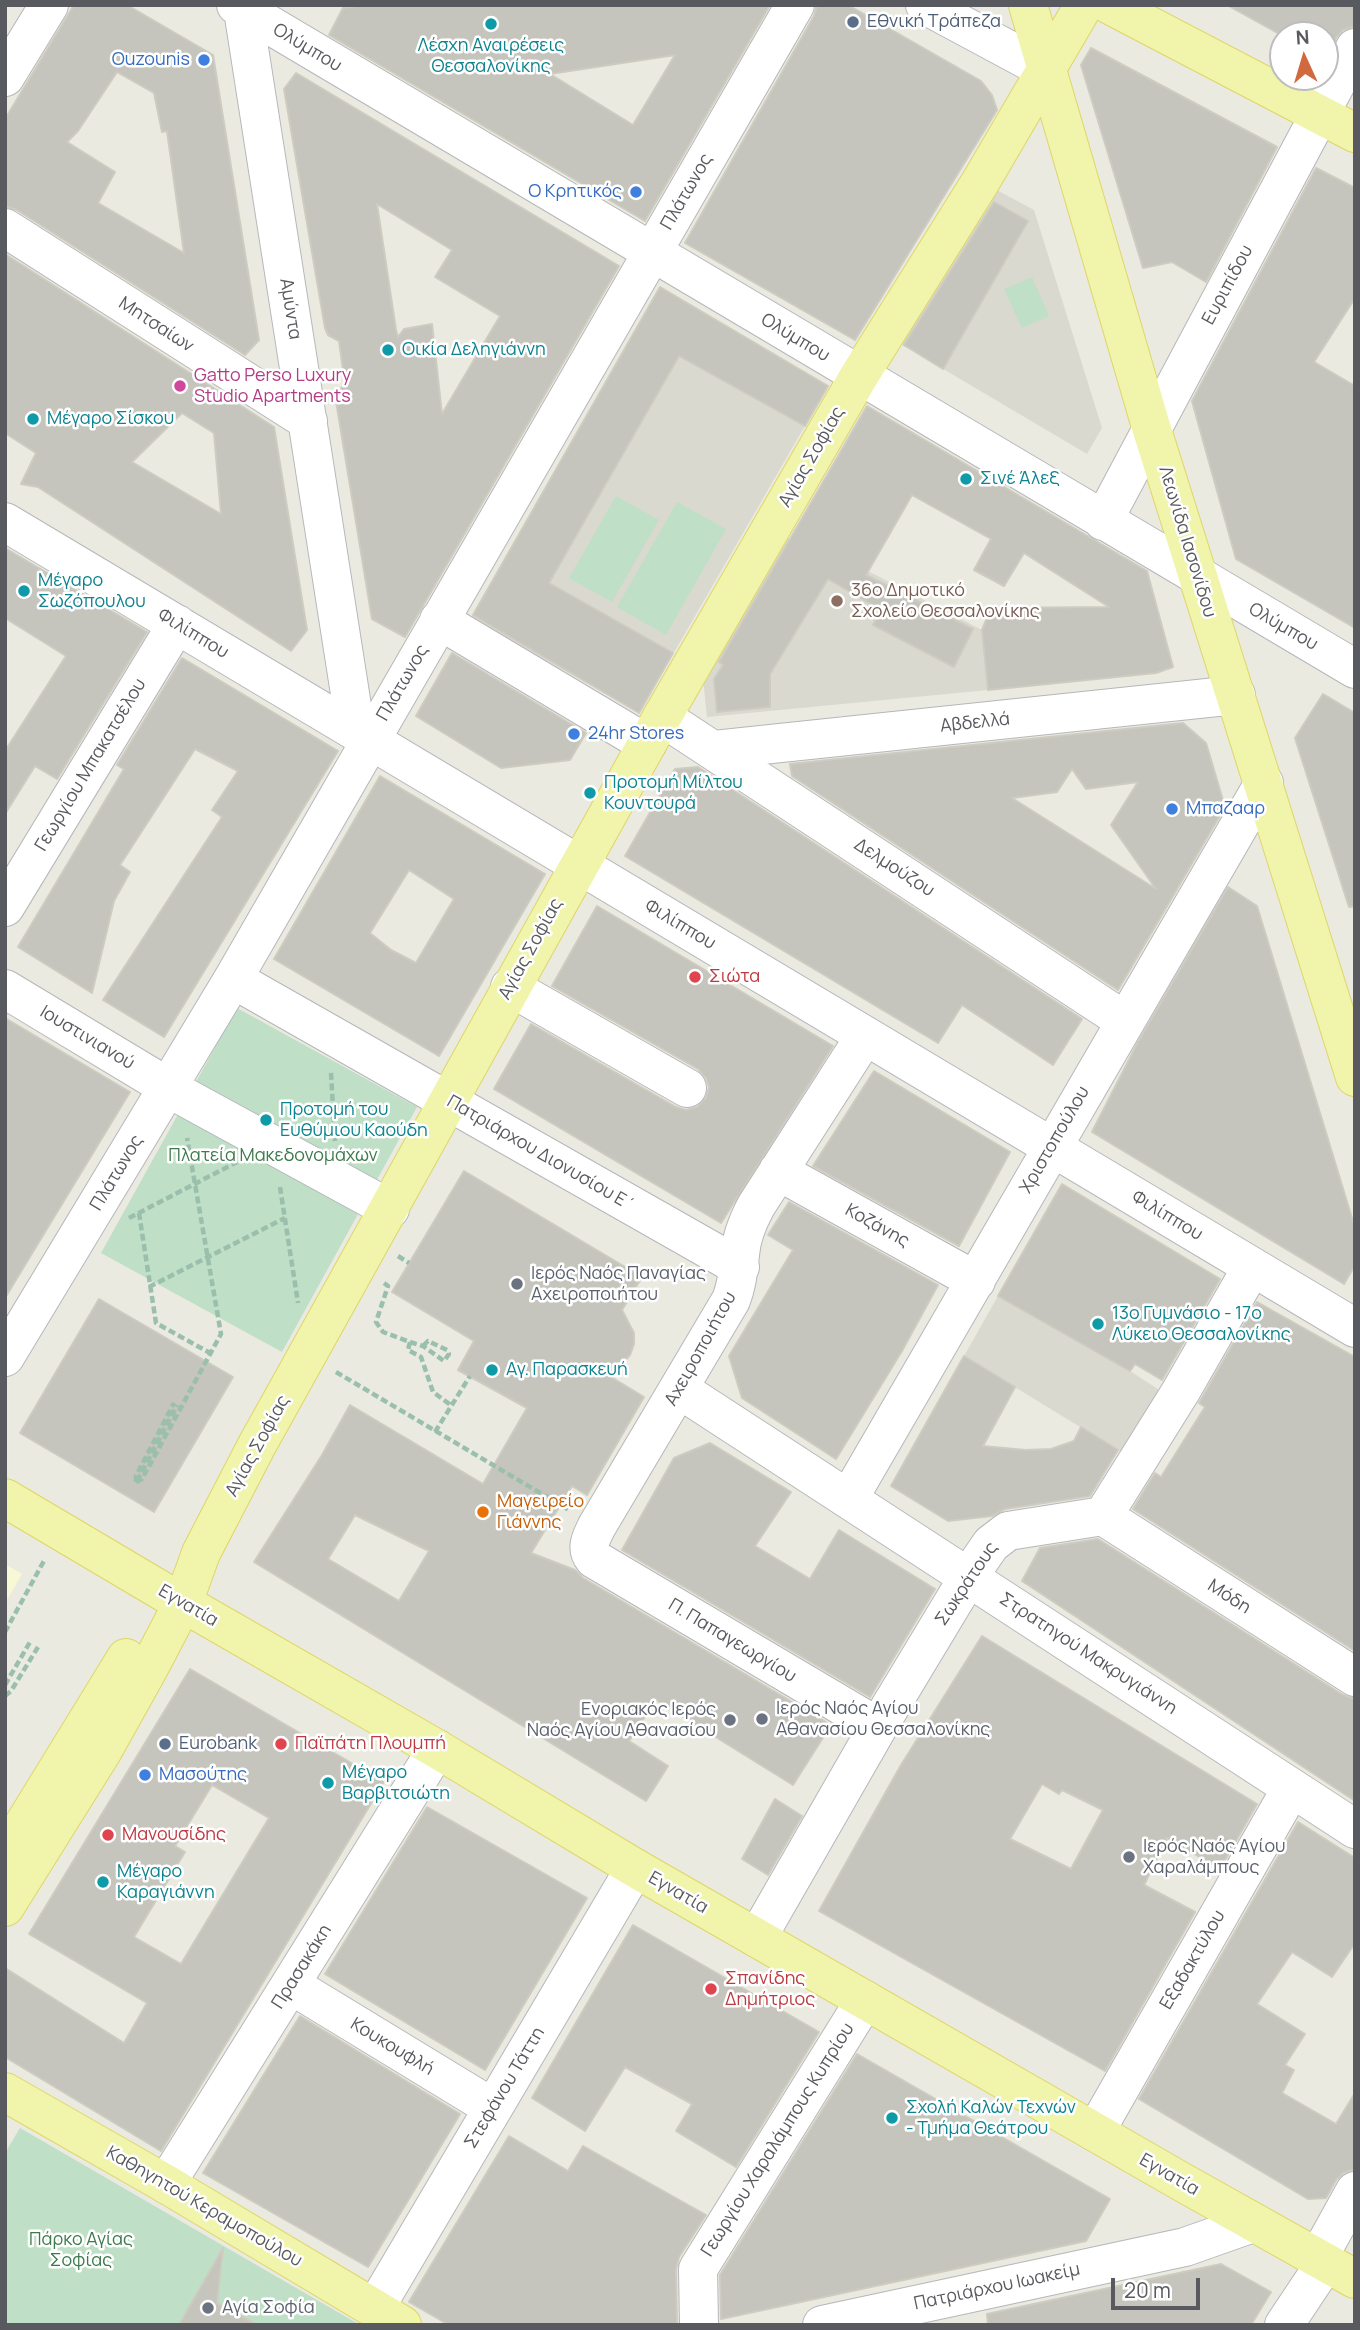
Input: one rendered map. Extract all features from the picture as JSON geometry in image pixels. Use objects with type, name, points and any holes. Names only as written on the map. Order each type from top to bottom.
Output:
[{"type":"main road","name":"Λεωνίδα Ιασονίδου","points":[[1028,5],[1152,430],[1355,1077]]},
{"type":"main road","name":"Αγίας Σοφίας","points":[[10,1837],[129,1654],[201,1553],[447,1101],[654,730],[859,376],[981,181],[1084,5]]},
{"type":"main road","points":[[1110,5],[1355,133]]},
{"type":"main road","name":"Εγνατία","points":[[5,1497],[635,1868],[1252,2223],[1333,2266]]},
{"type":"main road","name":"Αγίας Σοφίας","points":[[5,1907],[102,1752],[172,1597]]},
{"type":"main road","name":"Καθηγητού Κεραμοπούλου","points":[[5,2092],[388,2316]]},
{"type":"street","points":[[5,77],[49,5]]},
{"type":"street","name":"Πλάτωνος","points":[[5,1357],[75,1242],[175,1091],[363,736],[439,621],[795,5]]},
{"type":"street","points":[[925,5],[1046,70]]},
{"type":"street","name":"Ολύμπου","points":[[251,7],[652,253],[1198,578],[1353,664]]},
{"type":"street","name":"Αμύντα","points":[[251,7],[308,421],[363,736]]},
{"type":"street","name":"Ευριπίδου","points":[[1103,521],[1355,48]]},
{"type":"street","name":"Μητσαίων","points":[[5,228],[308,421]]},
{"type":"street","name":"Φιλίππου","points":[[5,522],[1355,1328]]},
{"type":"street","name":"Δελμούζου","points":[[439,621],[654,730],[714,750],[1125,1021]]},
{"type":"street","name":"Γεωργίου Μπακατσέλου","points":[[5,906],[177,624]]},
{"type":"street","name":"Αβδελλά","points":[[714,750],[1052,724],[1236,695]]},
{"type":"street","name":"Χριστοπούλου","points":[[849,1498],[1264,783]]},
{"type":"street","name":"Πατριάρχου Διονυσίου Ε΄","points":[[233,979],[740,1267]]},
{"type":"street","points":[[510,987],[687,1088]]},
{"type":"street","name":"Ιουστινιανού","points":[[5,989],[175,1091],[390,1209]]},
{"type":"street","name":"Αχειροποιήτου","points":[[593,1539],[731,1300],[737,1284],[747,1223],[865,1036]]},
{"type":"street","name":"Κοζάνης","points":[[778,1171],[976,1281]]},
{"type":"street","points":[[1103,1516],[1181,1391],[1252,1267]]},
{"type":"street","name":"Στρατηγού Μακρυγιάννη","points":[[679,1389],[1355,1829]]},
{"type":"street","name":"Σωκράτους","points":[[757,1938],[878,1727],[991,1544],[1008,1531],[1103,1516]]},
{"type":"street","name":"Μόδη","points":[[1103,1516],[1355,1677]]},
{"type":"street","name":"Π. Παπαγεωργίου","points":[[593,1539],[594,1559],[878,1727]]},
{"type":"street","name":"Πρασακάκη","points":[[166,2184],[437,1749]]},
{"type":"street","name":"Εξαδακτύλου","points":[[1094,2132],[1291,1788]]},
{"type":"street","name":"Στεφάνου Τάττη","points":[[388,2316],[494,2108],[635,1868]]},
{"type":"street","name":"Κουκουφλή","points":[[291,1985],[494,2108]]},
{"type":"street","name":"Γεωργίου Χαραλάμπους Κυπρίου","points":[[699,2325],[698,2269],[865,2000]]},
{"type":"street","points":[[1284,2325],[1333,2266],[1355,2191]]},
{"type":"street","name":"Πατριάρχου Ιωακείμ","points":[[822,2325],[922,2314],[1185,2247],[1252,2223]]},
{"type":"path","points":[[329,1033],[339,1180]]},
{"type":"path","points":[[175,1091],[195,1183],[221,1334],[142,1479],[136,1482],[175,1404]]},
{"type":"path","points":[[75,1242],[139,1213],[272,1145],[298,1306]]},
{"type":"path","points":[[139,1213],[156,1323],[210,1353]]},
{"type":"path","points":[[149,1287],[285,1218]]},
{"type":"path","points":[[381,1281],[388,1286],[376,1322],[383,1332],[423,1346],[444,1361],[449,1354],[447,1350],[428,1341],[423,1346]]},
{"type":"path","points":[[410,1342],[408,1350],[421,1357],[433,1392],[452,1406]]},
{"type":"path","points":[[308,1355],[435,1432],[593,1539]]},
{"type":"path","points":[[435,1432],[470,1376]]},
{"type":"path","points":[[5,1632],[60,1530]]},
{"type":"path","points":[[5,1685],[30,1642]]},
{"type":"path","points":[[5,1696],[11,1691],[38,1647]]},
{"type":"shaded area","points":[[993,188],[1034,210],[1102,428],[1087,454],[901,344]]},
{"type":"shaded area","points":[[660,287],[828,386],[639,713],[471,618]]},
{"type":"shaded area","name":"36ο Δημοτικό Σχολείο Θεσσαλονίκης","points":[[785,537],[868,571],[982,630],[988,690],[707,717],[703,678]]},
{"type":"shaded area","points":[[998,1296],[1164,1393],[1126,1455],[964,1356]]},
{"type":"shaded area","points":[[5,1564],[22,1574],[5,1603]]},
{"type":"green space","points":[[1032,277],[1049,316],[1022,328],[1004,289]]},
{"type":"green space","points":[[616,496],[659,520],[612,602],[569,578]]},
{"type":"green space","points":[[677,502],[726,529],[666,635],[617,607]]},
{"type":"green space","name":"Πλατεία Μακεδονομάχων","points":[[237,1008],[417,1107],[282,1352],[101,1253]]},
{"type":"green space","name":"Πάρκο Αγίας Σοφίας","points":[[20,2128],[360,2325],[5,2325],[5,2153]]},
{"type":"building","points":[[74,5],[127,5],[213,55],[259,340],[245,355],[17,210],[5,206],[5,119]],"holes":[[[117,72],[154,93],[162,132],[167,131],[184,253],[98,203],[115,172],[67,142],[78,131]]]},
{"type":"building","points":[[365,5],[770,5],[645,221],[329,35],[343,8]],"holes":[[[675,55],[633,125],[550,74]]]},
{"type":"building","points":[[817,5],[848,5],[981,81],[992,95],[997,110],[855,340],[685,243],[814,16]]},
{"type":"building","points":[[1227,5],[1355,5],[1355,26],[1343,30],[1339,35],[1339,21],[1269,21],[1269,28]]},
{"type":"building","points":[[1091,48],[1277,147],[1206,282],[1172,262],[1143,268],[1081,65]]},
{"type":"building","points":[[296,73],[619,266],[405,637],[372,619],[335,395],[345,384],[339,341],[328,335],[325,328],[284,89]],"holes":[[[377,204],[452,250],[435,277],[500,316],[442,414],[432,324],[404,329],[398,337]]]},
{"type":"building","points":[[1316,168],[1355,188],[1355,298],[1314,362],[1355,386],[1355,628],[1236,559],[1192,401]]},
{"type":"building","points":[[994,202],[1028,221],[943,369],[904,345]]},
{"type":"building","points":[[5,254],[274,427],[307,630],[291,651],[38,487],[21,484],[36,453],[5,433]],"holes":[[[182,413],[214,433],[221,514],[132,462]]]},
{"type":"building","points":[[660,287],[828,386],[805,426],[679,356],[549,583],[673,653],[639,713],[473,615]]},
{"type":"building","points":[[867,406],[1147,571],[1173,667],[1156,673],[988,690],[982,630],[991,608],[1109,607],[1024,553],[1004,586],[974,570],[991,539],[912,495],[866,575],[973,629],[954,667],[873,625],[881,610],[828,579],[770,674],[770,707],[717,712],[714,679],[723,665],[719,662]]},
{"type":"building","points":[[5,548],[147,632],[57,779],[35,766],[5,814],[5,751],[66,656],[5,618]]},
{"type":"building","points":[[452,653],[586,733],[570,760],[501,768],[416,716]]},
{"type":"building","points":[[182,658],[338,751],[164,1037],[103,1000],[222,817],[212,810],[238,771],[195,749],[120,865],[130,872],[114,901],[92,993],[18,947],[124,769],[117,765]]},
{"type":"building","points":[[1323,694],[1355,713],[1355,906],[1349,907],[1295,738]]},
{"type":"building","points":[[1183,723],[1206,743],[1225,807],[1118,990],[792,776],[790,764]],"holes":[[[1072,769],[1086,789],[1138,782],[1111,825],[1156,889],[1012,798],[1057,792]]]},
{"type":"building","points":[[698,767],[1082,1019],[1053,1065],[962,1005],[938,1043],[625,856],[675,769]]},
{"type":"building","points":[[380,776],[545,874],[439,1056],[274,959]],"holes":[[[409,870],[454,899],[416,963],[391,950],[370,933]]]},
{"type":"building","points":[[1228,887],[1257,906],[1355,1228],[1355,1265],[1344,1284],[1092,1132],[1137,1044]]},
{"type":"building","points":[[597,906],[833,1046],[721,1223],[494,1089],[531,1024],[676,1107],[686,1110],[697,1107],[706,1098],[709,1087],[706,1078],[698,1069],[552,986]]},
{"type":"building","points":[[5,1018],[130,1092],[5,1298]]},
{"type":"building","points":[[874,1071],[1010,1152],[959,1246],[813,1166]]},
{"type":"building","points":[[464,1171],[642,1277],[622,1310],[634,1333],[634,1344],[630,1355],[611,1377],[644,1397],[587,1495],[572,1486],[531,1553],[575,1570],[583,1578],[831,1725],[793,1785],[656,1700],[629,1741],[668,1766],[646,1801],[254,1562],[322,1455],[350,1405],[483,1484],[527,1408],[458,1370],[474,1341],[392,1292]],"holes":[[[355,1515],[429,1551],[399,1601],[328,1559]]]},
{"type":"building","name":"13ο Γυμνάσιο - 17ο Λύκειο Θεσσαλονίκης","points":[[1062,1184],[1220,1279],[1162,1380],[1135,1364],[1130,1371],[998,1296]]},
{"type":"building","points":[[789,1202],[938,1285],[902,1351],[836,1459],[742,1398],[729,1356],[793,1250],[768,1235]]},
{"type":"building","points":[[99,1299],[233,1377],[154,1512],[20,1433]]},
{"type":"building","points":[[1257,1302],[1355,1357],[1355,1651],[1133,1509],[1155,1473],[1161,1477],[1205,1407],[1199,1403]]},
{"type":"building","points":[[964,1356],[1015,1387],[983,1446],[1025,1450],[1051,1449],[1074,1441],[1081,1427],[1118,1450],[1090,1496],[1005,1509],[992,1516],[948,1521],[891,1486]]},
{"type":"building","points":[[710,1443],[791,1492],[755,1546],[810,1579],[839,1530],[935,1589],[870,1697],[622,1550],[674,1458]]},
{"type":"building","points":[[1098,1539],[1343,1695],[1355,1699],[1355,1801],[1022,1581],[1040,1548]]},
{"type":"building","points":[[982,1636],[1257,1804],[1220,1869],[1167,1838],[1144,1885],[1195,1912],[1105,2071],[819,1911],[901,1765]],"holes":[[[1042,1784],[1059,1794],[1062,1790],[1103,1810],[1071,1869],[1010,1839]]]},
{"type":"building","points":[[190,1669],[384,1782],[161,2151],[5,2057],[5,1968],[124,2043],[147,2003],[29,1934]],"holes":[[[212,1785],[269,1818],[181,1964],[134,1937],[185,1852],[175,1846]]]},
{"type":"building","points":[[775,1799],[802,1816],[768,1875],[742,1859]]},
{"type":"building","points":[[427,1807],[587,1898],[485,2070],[325,1974]]},
{"type":"building","points":[[1298,1822],[1355,1858],[1355,1943],[1332,1977],[1292,1952],[1257,2004],[1305,2034],[1285,2065],[1294,2070],[1282,2093],[1336,2124],[1355,2093],[1355,2169],[1343,2173],[1336,2180],[1326,2198],[1308,2199],[1139,2099]]},
{"type":"building","points":[[633,1925],[819,2032],[736,2167],[676,2131],[692,2104],[625,2067],[585,2131],[532,2098]]},
{"type":"building","points":[[300,2016],[460,2114],[368,2267],[203,2173]]},
{"type":"building","points":[[857,2054],[1110,2199],[1086,2241],[721,2319],[720,2275]]},
{"type":"building","points":[[509,2136],[568,2171],[583,2146],[706,2215],[679,2257],[676,2269],[677,2325],[449,2325],[409,2302]]},
{"type":"building","name":"Αγία Σοφία","points":[[223,2248],[217,2303],[257,2325],[179,2325]]},
{"type":"building","points":[[1221,2264],[1271,2292],[1251,2325],[988,2325],[987,2314]]},
{"type":"place","name":"Εθνική Τράπεζα","points":[[853,22]]},
{"type":"place","name":"Λέσχη Αναιρέσεις Θεσσαλονίκης","points":[[491,24]]},
{"type":"place","name":"Ouzounis","points":[[204,60]]},
{"type":"place","name":"Ο Κρητικός","points":[[636,192]]},
{"type":"place","name":"Οικία Δεληγιάννη","points":[[388,350]]},
{"type":"place","name":"Gatto Perso Luxury Studio Apartments","points":[[180,386]]},
{"type":"place","name":"Μέγαρο Σίσκου","points":[[33,419]]},
{"type":"place","name":"Σινέ Άλεξ","points":[[966,479]]},
{"type":"place","name":"Μέγαρο Σωζόπουλου","points":[[24,591]]},
{"type":"place","name":"36ο Δημοτικό Σχολείο Θεσσαλονίκης","points":[[837,601]]},
{"type":"place","name":"24hr Stores","points":[[574,734]]},
{"type":"place","name":"Προτομή Μίλτου Κουντουρά","points":[[590,793]]},
{"type":"place","name":"Μπαζααρ","points":[[1172,809]]},
{"type":"place","name":"Σιώτα","points":[[695,977]]},
{"type":"place","name":"Προτομή του Ευθύμιου Καούδη","points":[[266,1120]]},
{"type":"place","name":"Ιερός Ναός Παναγίας Αχειροποιήτου","points":[[517,1284]]},
{"type":"place","name":"13ο Γυμνάσιο - 17ο Λύκειο Θεσσαλονίκης","points":[[1098,1324]]},
{"type":"place","name":"Αγ. Παρασκευή","points":[[492,1370]]},
{"type":"place","name":"Μαγειρείο Γιάννης","points":[[483,1512]]},
{"type":"place","name":"Ιερός Ναός Αγίου Αθανασίου Θεσσαλονίκης","points":[[762,1719]]},
{"type":"place","name":"Ενοριακός Ιερός Ναός Αγίου Αθανασίου","points":[[730,1720]]},
{"type":"place","name":"Eurobank","points":[[165,1744]]},
{"type":"place","name":"Παϊπάτη Πλουμπή","points":[[281,1744]]},
{"type":"place","name":"Μασούτης","points":[[145,1775]]},
{"type":"place","name":"Μέγαρο Βαρβιτσιώτη","points":[[328,1783]]},
{"type":"place","name":"Μανουσίδης","points":[[108,1835]]},
{"type":"place","name":"Ιερός Ναός Αγίου Χαραλάμπους","points":[[1129,1857]]},
{"type":"place","name":"Μέγαρο Καραγιάννη","points":[[103,1882]]},
{"type":"place","name":"Σπανίδης Δημήτριος","points":[[711,1989]]},
{"type":"place","name":"Σχολή Καλών Τεχνών - Τμήμα Θεάτρου","points":[[892,2118]]},
{"type":"place","name":"Αγία Σοφία","points":[[208,2308]]}]
